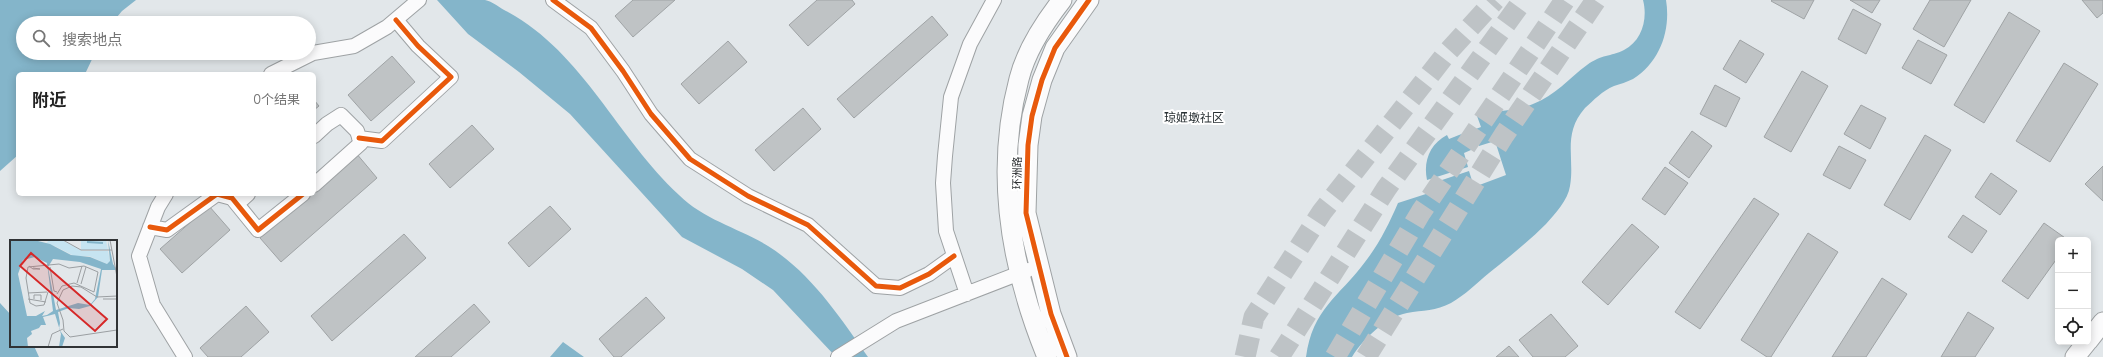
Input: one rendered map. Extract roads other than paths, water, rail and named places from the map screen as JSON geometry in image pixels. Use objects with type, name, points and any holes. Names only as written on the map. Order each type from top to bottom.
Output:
[{"type":"street","points":[[316,52],[354,46],[387,28],[419,0]]},
{"type":"street","points":[[553,0],[591,28],[623,71],[651,114],[690,159],[748,196],[808,226],[876,286],[900,288],[929,274],[954,256]]},
{"type":"street","points":[[967,294],[946,231],[943,183],[951,97],[970,44],[994,0]]},
{"type":"street","name":"环洲路","points":[[1047,357],[1032,320],[1020,273],[1008,212],[1006,146],[1019,78],[1037,36],[1062,0]]},
{"type":"street","name":"环洲路","points":[[1067,357],[1051,314],[1026,213],[1028,145],[1032,116],[1042,80],[1055,48],[1089,0]]},
{"type":"street","points":[[360,138],[382,141],[451,77],[418,46],[396,20]]},
{"type":"street","points":[[275,72],[299,60]]},
{"type":"street","points":[[316,134],[327,124],[341,115],[358,131],[361,143],[316,183]]},
{"type":"street","points":[[165,196],[150,227],[139,256],[153,305],[185,357]]},
{"type":"street","points":[[150,227],[167,230],[214,196]]},
{"type":"street","points":[[224,196],[232,198],[258,230],[300,196]]},
{"type":"street","points":[[237,204],[246,196]]},
{"type":"street","points":[[838,357],[896,321],[1040,266]]},
{"type":"street","points":[[2091,336],[2103,322]]},
{"type":"street","points":[[2075,357],[2084,345]]},
{"type":"water","points":[[0,0],[136,0],[118,16],[16,16],[16,60],[92,60],[86,72],[16,72],[16,157],[0,171]]},
{"type":"water","points":[[437,0],[485,0],[496,5],[533,28],[557,49],[578,72],[637,148],[679,195],[699,211],[768,246],[798,269],[835,311],[868,357],[836,357],[773,290],[742,269],[682,237],[570,114],[519,72],[468,34]]},
{"type":"water","points":[[1643,0],[1666,0],[1667,23],[1662,44],[1650,64],[1642,72],[1633,79],[1614,86],[1602,93],[1585,108],[1578,118],[1571,137],[1571,176],[1569,191],[1561,206],[1546,224],[1471,289],[1451,303],[1435,309],[1399,315],[1391,319],[1369,336],[1352,357],[1306,357],[1309,340],[1321,315],[1375,248],[1398,203],[1429,193],[1427,185],[1469,171],[1474,187],[1506,175],[1495,141],[1479,146],[1473,130],[1481,127],[1477,116],[1526,107],[1541,101],[1555,92],[1592,61],[1619,52],[1630,46],[1639,35],[1644,22],[1645,15]]},
{"type":"water","points":[[1464,133],[1471,150],[1464,153],[1468,167],[1427,180],[1426,166],[1432,148],[1447,135],[1449,139]]},
{"type":"water","points":[[0,303],[10,314],[10,347],[34,347],[39,357],[0,357]]},
{"type":"water","points":[[563,342],[584,357],[550,357]]},
{"type":"tunnel","points":[[1245,357],[1254,317],[1322,212],[1446,54],[1495,0]]},
{"type":"tunnel","points":[[1279,357],[1386,189],[1523,0]]},
{"type":"tunnel","points":[[1335,357],[1421,212],[1565,0]]},
{"type":"tunnel","points":[[1366,357],[1504,135],[1596,0]]},
{"type":"district","name":"琼姬墩社区","points":[[1194,117]]}]
